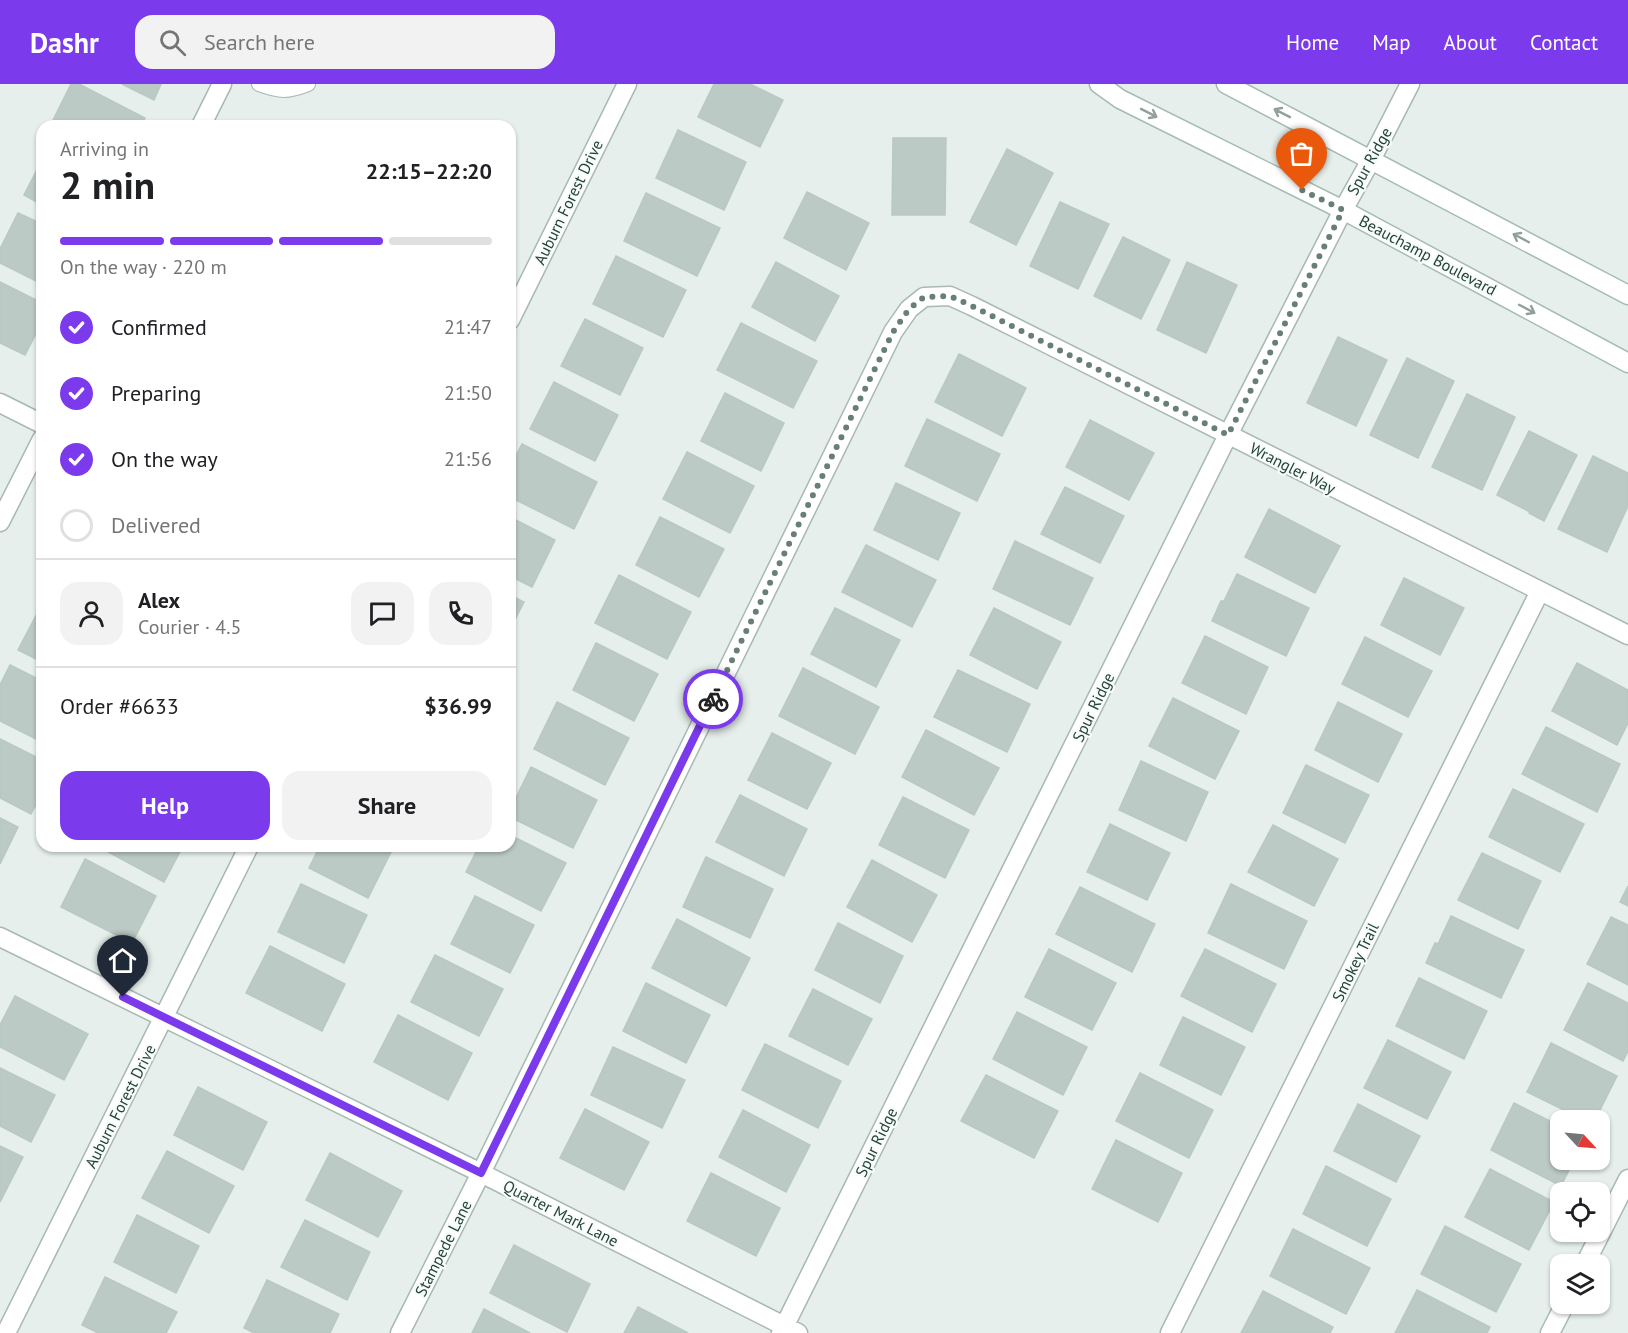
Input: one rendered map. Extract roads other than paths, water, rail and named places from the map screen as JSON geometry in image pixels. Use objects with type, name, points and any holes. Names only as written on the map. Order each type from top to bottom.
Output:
[{"type":"street","points":[[204,120],[222,84]]},
{"type":"street","name":"Auburn Forest Drive","points":[[516,308],[627,84]]},
{"type":"street","name":"Beauchamp Boulevard","points":[[1099,84],[1120,99],[1343,210],[1628,363]]},
{"type":"street","points":[[1226,84],[1628,295]]},
{"type":"street","name":"Spur Ridge","points":[[788,1331],[1228,435],[1410,84]]},
{"type":"street","name":"Wrangler Way","points":[[924,297],[950,296],[972,306],[1628,635]]},
{"type":"street","name":"Stampede Lane","points":[[400,1333],[481,1173],[893,332],[909,309],[924,297]]},
{"type":"street","points":[[0,403],[36,421]]},
{"type":"street","points":[[0,522],[36,451]]},
{"type":"street","name":"Smokey Trail","points":[[1170,1333],[1540,591]]},
{"type":"street","name":"Auburn Forest Drive","points":[[6,1333],[246,852]]},
{"type":"street","name":"Quarter Mark Lane","points":[[0,937],[481,1173],[788,1331]]},
{"type":"street","points":[[1590,1254],[1628,1179]]},
{"type":"street","points":[[1550,1333],[1560,1314]]},
{"type":"lane","points":[[259,84],[271,89],[291,91],[308,84]]}]
